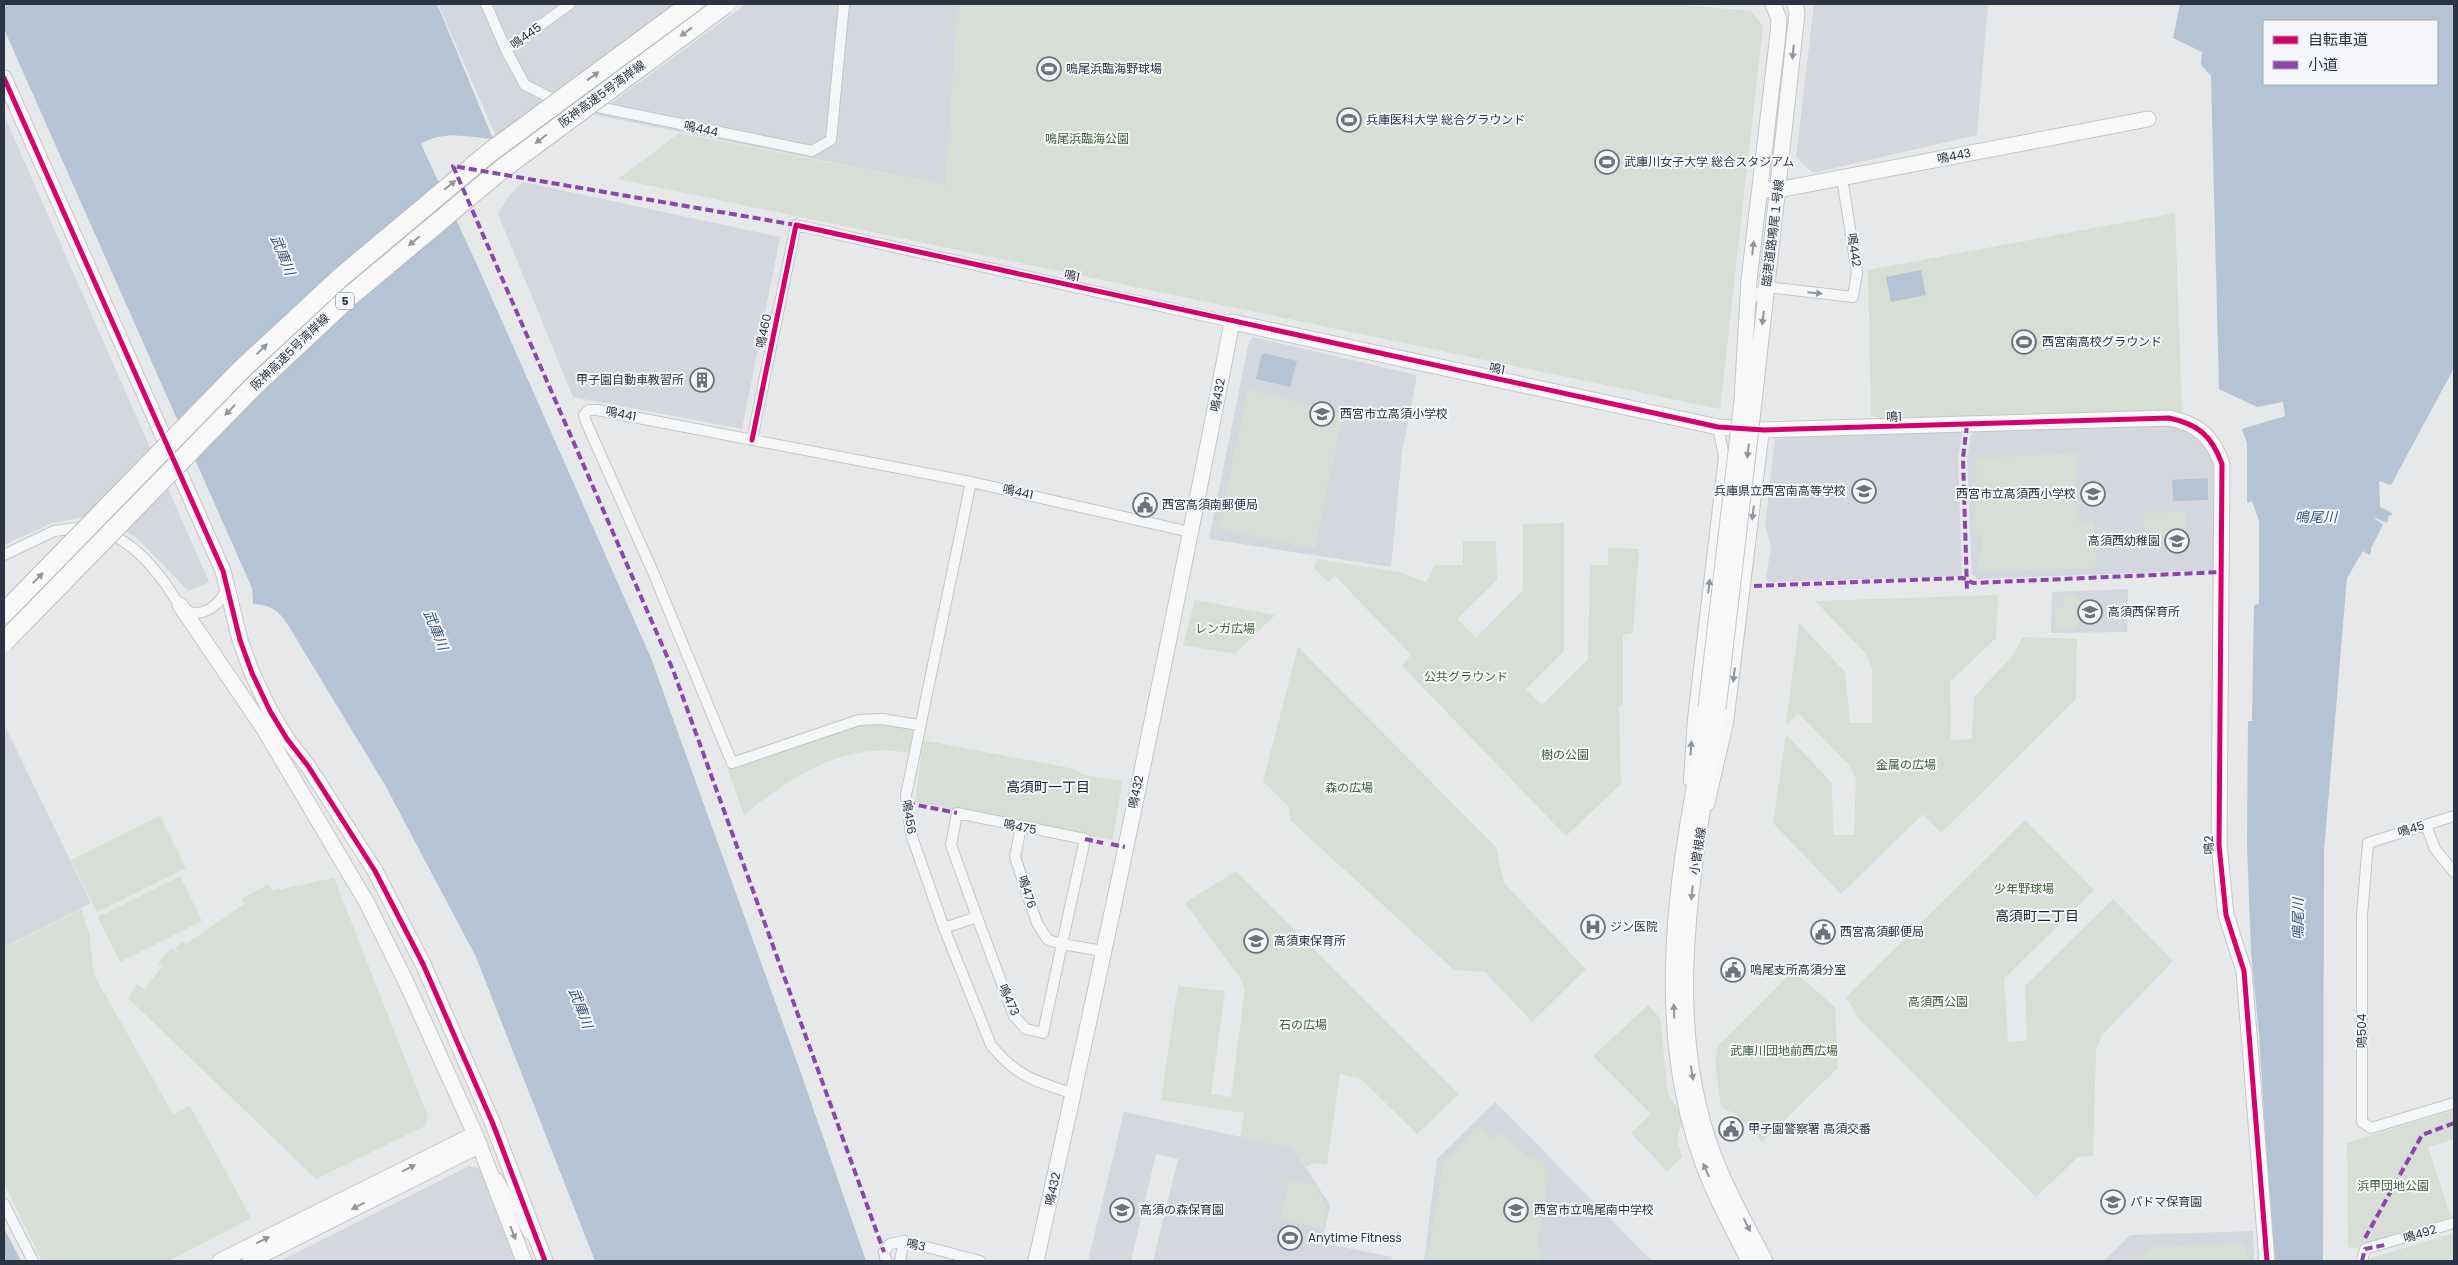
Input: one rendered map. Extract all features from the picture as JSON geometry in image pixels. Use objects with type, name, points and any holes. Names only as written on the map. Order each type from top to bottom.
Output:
[{"type":"highway","name":"阪神高速5号湾岸線","points":[[4,613],[242,368],[341,276],[490,153],[691,4]]},
{"type":"highway","name":"阪神高速5号湾岸線","points":[[4,642],[256,384],[349,297],[502,169],[725,4]]},
{"type":"street","name":"鳴444","points":[[486,4],[506,50],[525,85],[549,97],[812,151],[830,140],[844,4]]},
{"type":"street","name":"鳴445","points":[[506,50],[570,4]]},
{"type":"street","name":"臨港道路鳴尾１号線","points":[[1748,402],[1748,301],[1779,19],[1773,4]]},
{"type":"street","name":"臨港道路鳴尾１号線","points":[[1748,402],[1767,287],[1797,13],[1795,4]]},
{"type":"street","points":[[4,78],[226,583],[240,640],[252,673],[270,712],[351,831],[423,964],[456,1035],[493,1124],[545,1261]]},
{"type":"street","name":"鳴443","points":[[1760,190],[1778,190],[2148,119]]},
{"type":"street","name":"鳴442","points":[[1767,287],[1853,296],[1857,272],[1842,178]]},
{"type":"street","name":"鳴1","points":[[796,225],[1718,427],[1764,430],[2169,418],[2184,421],[2201,431]]},
{"type":"street","name":"鳴460","points":[[752,440],[796,225]]},
{"type":"street","points":[[1748,301],[1767,287]]},
{"type":"street","name":"鳴432","points":[[1036,1261],[1074,1094],[1232,322]]},
{"type":"street","points":[[1701,828],[1712,708],[1748,402]]},
{"type":"street","name":"鳴441","points":[[919,725],[882,719],[859,720],[732,763],[653,572],[584,415],[589,410],[597,410],[971,482],[1190,532]]},
{"type":"street","name":"小曽根線","points":[[1718,427],[1724,457],[1693,719],[1673,970],[1678,1059],[1685,1104],[1700,1156],[1749,1261]]},
{"type":"street","name":"小曽根線","points":[[1764,430],[1728,723],[1714,789],[1701,828],[1689,929],[1686,991],[1687,1043],[1696,1090],[1714,1157],[1765,1261]]},
{"type":"street","name":"鳴2","points":[[2201,431],[2215,446],[2222,464],[2219,845],[2226,915],[2244,971],[2267,1261]]},
{"type":"street","name":"鳴456","points":[[971,482],[906,794],[911,834],[976,1012],[996,1052],[1028,1079],[1074,1094]]},
{"type":"street","points":[[4,555],[54,531],[89,527],[126,542],[149,562],[233,680],[308,802],[366,903],[420,1012],[478,1140],[524,1261]]},
{"type":"street","points":[[180,605],[192,613],[200,612],[219,603],[226,594],[226,583]]},
{"type":"street","points":[[1684,849],[1712,708]]},
{"type":"street","name":"鳴475","points":[[977,917],[951,845],[957,813],[1085,839],[1062,944]]},
{"type":"street","name":"鳴45","points":[[2368,843],[2454,816]]},
{"type":"street","points":[[2426,825],[2435,849],[2454,872]]},
{"type":"street","name":"鳴476","points":[[1021,827],[1015,857],[1037,923],[1048,940],[1062,944]]},
{"type":"street","name":"鳴504","points":[[2368,843],[2362,915],[2362,1122],[2371,1128],[2454,1103]]},
{"type":"street","points":[[382,886],[380,904],[382,912],[417,990],[420,998],[420,1012]]},
{"type":"street","points":[[944,928],[977,917]]},
{"type":"street","name":"鳴473","points":[[977,917],[1014,1016],[1026,1029],[1043,1033],[1062,944]]},
{"type":"street","points":[[1062,944],[1103,951]]},
{"type":"street","points":[[220,1261],[478,1140]]},
{"type":"street","points":[[250,1261],[478,1140]]},
{"type":"street","points":[[488,1167],[499,1180],[529,1236],[538,1244]]},
{"type":"street","points":[[4,1204],[33,1261]]},
{"type":"street","name":"鳴492","points":[[2362,1261],[2366,1249],[2454,1224]]},
{"type":"street","points":[[900,1261],[904,1241]]},
{"type":"street","name":"鳴3","points":[[885,1256],[890,1244],[904,1241],[980,1261]]},
{"type":"shaded area","points":[[438,4],[674,4],[496,136]]},
{"type":"shaded area","points":[[746,4],[958,4],[946,185],[595,115]]},
{"type":"shaded area","points":[[1814,4],[1988,4],[1977,135],[1813,173],[1796,157]]},
{"type":"shaded area","points":[[4,115],[209,582],[188,591],[136,537],[103,520],[84,517],[52,523],[4,545]]},
{"type":"shaded area","name":"甲子園自動車教習所","points":[[523,182],[780,237],[742,429],[573,397],[498,214],[510,194]]},
{"type":"shaded area","name":"西宮市立高須小学校","points":[[1253,337],[1417,375],[1402,453],[1391,567],[1209,539],[1249,341]]},
{"type":"shaded area","name":"西宮市立高須西小学校","points":[[2171,425],[2190,430],[2212,453],[2217,469],[2214,570],[1977,579],[1972,574],[1967,460],[1971,435],[1975,430]]},
{"type":"shaded area","name":"兵庫県立西宮南高等学校","points":[[1958,431],[1962,434],[1958,459],[1962,576],[1769,582],[1766,578],[1771,548],[1765,524],[1775,440],[1800,435]]},
{"type":"shaded area","name":"高須西保育所","points":[[2128,589],[2127,632],[2051,633],[2052,592]]},
{"type":"shaded area","points":[[4,724],[91,903],[4,947]]},
{"type":"shaded area","name":"西宮市立鳴尾南中学校","points":[[1495,1102],[1652,1261],[1424,1261],[1437,1159]]},
{"type":"shaded area","points":[[1124,1112],[1293,1148],[1330,1205],[1322,1243],[1392,1257],[1391,1261],[1153,1261],[1178,1159],[1156,1154],[1131,1261],[1088,1261]]},
{"type":"shaded area","points":[[469,1166],[484,1170],[518,1261],[280,1261]]},
{"type":"shaded area","points":[[2253,1231],[2254,1261],[2104,1261],[2130,1235]]},
{"type":"green space","name":"鳴尾浜臨海公園","points":[[958,4],[1671,4],[1751,11],[1763,26],[1720,409],[618,179],[679,133],[946,185]]},
{"type":"green space","name":"西宮南高校グラウンド","points":[[2175,213],[2182,413],[1886,420],[1871,415],[1868,270]]},
{"type":"green space","points":[[1248,388],[1343,414],[1315,549],[1218,529]]},
{"type":"green space","points":[[2076,453],[2077,521],[2094,522],[2097,564],[2093,568],[1978,572],[1978,557],[1981,556],[1982,536],[1975,535],[1977,458]]},
{"type":"green space","points":[[2186,511],[2185,541],[2144,545],[2144,513]]},
{"type":"green space","name":"樹の公園","points":[[1564,523],[1564,651],[1526,689],[1542,705],[1588,659],[1590,565],[1608,565],[1608,548],[1639,549],[1633,633],[1623,635],[1623,704],[1619,707],[1621,784],[1566,836],[1402,666],[1411,655],[1335,576],[1328,582],[1314,568],[1317,559],[1399,572],[1426,582],[1435,565],[1463,565],[1463,541],[1496,541],[1497,580],[1457,619],[1476,638],[1523,590],[1523,524]]},
{"type":"green space","name":"金属の広場","points":[[1998,595],[1996,638],[1950,682],[1951,740],[1972,739],[1974,697],[2014,654],[2022,637],[2077,639],[2076,699],[1941,833],[1923,814],[1841,894],[1773,823],[1786,734],[1832,783],[1833,835],[1854,835],[1856,779],[1850,766],[1798,713],[1786,725],[1799,623],[1845,672],[1850,723],[1872,723],[1872,668],[1866,654],[1815,601]]},
{"type":"green space","points":[[2064,595],[2076,595],[2087,608],[2078,617],[2077,629],[2056,629],[2056,608],[2063,607]]},
{"type":"green space","name":"レンガ広場","points":[[1195,600],[1275,615],[1235,654],[1183,645]]},
{"type":"green space","name":"森の広場","points":[[1298,647],[1496,847],[1504,883],[1586,969],[1532,1022],[1485,972],[1454,970],[1290,820],[1289,807],[1263,781]]},
{"type":"green space","points":[[882,722],[923,730],[922,740],[1075,769],[1084,775],[1122,781],[1113,840],[915,802],[921,756],[896,751],[872,751],[826,762],[784,785],[744,815],[727,767],[862,723]]},
{"type":"green space","points":[[160,816],[186,868],[97,912],[71,860]]},
{"type":"green space","name":"高須西公園","points":[[2025,820],[2094,890],[2004,979],[2008,1042],[2027,1040],[2025,986],[2113,899],[2173,961],[2103,1034],[2096,1049],[2093,1156],[2078,1157],[2036,1197],[1858,1018],[1846,997]]},
{"type":"green space","name":"石の広場","points":[[1236,871],[1459,1094],[1417,1134],[1360,1078],[1340,1074],[1327,1164],[1315,1163],[1306,1167],[1293,1148],[1240,1138],[1244,1113],[1161,1100],[1178,986],[1225,991],[1211,1094],[1231,1097],[1245,989],[1240,978],[1185,903]]},
{"type":"green space","points":[[180,876],[202,921],[120,962],[98,917]]},
{"type":"green space","points":[[334,878],[428,1117],[425,1126],[316,1179],[128,998],[137,984],[144,989],[162,967],[158,963],[172,948],[176,952],[178,950],[175,948],[183,941],[186,944],[244,904],[242,898],[269,884],[272,891]]},
{"type":"green space","points":[[81,909],[89,933],[94,975],[173,1114],[190,1106],[251,1218],[169,1261],[42,1261],[4,1183],[4,948]]},
{"type":"green space","name":"武庫川団地前西広場","points":[[1793,971],[1835,1007],[1838,1068],[1762,1142],[1737,1115],[1721,1107],[1715,1062],[1718,1046]]},
{"type":"green space","points":[[1648,1005],[1660,1018],[1668,1094],[1683,1117],[1677,1139],[1682,1157],[1667,1171],[1631,1133],[1651,1114],[1593,1056]]},
{"type":"green space","name":"浜甲団地公園","points":[[2454,1110],[2454,1139],[2428,1147],[2451,1217],[2356,1248],[2348,1247],[2347,1143]]},
{"type":"green space","name":"西宮市立鳴尾南中学校","points":[[1480,1124],[1492,1139],[1502,1131],[1527,1156],[1541,1159],[1549,1174],[1537,1247],[1544,1248],[1541,1261],[1427,1261],[1444,1161]]},
{"type":"green space","points":[[1289,1179],[1314,1184],[1326,1205],[1323,1229],[1280,1218]]},
{"type":"green space","points":[[2454,1233],[2454,1261],[2369,1261],[2371,1258]]},
{"type":"green space","points":[[2246,1243],[2247,1261],[2134,1261],[2150,1247]]},
{"type":"water","name":"武庫川","points":[[4,4],[437,4],[493,139],[447,136],[437,137],[421,144],[478,267],[651,658],[802,1076],[866,1261],[595,1261],[476,957],[385,785],[288,625],[274,610],[253,604],[252,588],[4,29]]},
{"type":"water","name":"鳴尾川","points":[[2180,4],[2454,4],[2454,368],[2391,485],[2379,481],[2380,507],[2392,513],[2391,516],[2389,515],[2387,523],[2373,517],[2383,525],[2371,548],[2371,553],[2369,555],[2363,551],[2347,578],[2324,851],[2323,1261],[2273,1261],[2259,1034],[2251,952],[2247,844],[2248,721],[2252,721],[2254,605],[2259,604],[2259,521],[2252,501],[2247,503],[2247,443],[2242,429],[2285,416],[2283,402],[2257,407],[2219,389],[2211,76],[2201,65],[2202,52],[2173,38]]},
{"type":"water","points":[[1921,270],[1926,295],[1891,302],[1886,277]]},
{"type":"water","points":[[1262,353],[1297,361],[1290,387],[1256,379]]},
{"type":"water","points":[[2208,478],[2208,500],[2173,501],[2172,480]]},
{"type":"water","points":[[4,1228],[21,1261],[4,1261]]},
{"type":"marked path","points":[[796,225],[453,166],[673,670],[884,1252]]},
{"type":"marked path","points":[[1967,425],[1963,458],[1967,590]]},
{"type":"marked path","points":[[1754,586],[1963,578],[1973,583],[2222,572]]},
{"type":"marked path","points":[[907,803],[957,813]]},
{"type":"marked path","points":[[1085,839],[1103,843]]},
{"type":"marked path","points":[[1111,844],[1125,847]]},
{"type":"marked path","points":[[2365,1238],[2422,1135],[2454,1123]]},
{"type":"marked path","points":[[2362,1261],[2365,1249],[2385,1245]]},
{"type":"cycle path","points":[[4,78],[223,571],[240,640],[252,673],[270,711],[287,739],[308,766],[375,871],[423,964],[493,1124],[545,1261]]},
{"type":"cycle path","points":[[752,440],[796,225],[1718,427],[1764,430],[2169,418],[2196,428],[2214,446],[2222,464],[2219,845],[2226,915],[2244,971],[2267,1261]]},
{"type":"place","name":"鳴尾浜臨海野球場","points":[[1049,69]]},
{"type":"place","name":"兵庫医科大学 総合グラウンド","points":[[1349,120]]},
{"type":"place","name":"武庫川女子大学 総合スタジアム","points":[[1607,162]]},
{"type":"place","name":"西宮南高校グラウンド","points":[[2024,342]]},
{"type":"place","name":"甲子園自動車教習所","points":[[702,380]]},
{"type":"place","name":"西宮市立高須小学校","points":[[1322,414]]},
{"type":"place","name":"兵庫県立西宮南高等学校","points":[[1864,491]]},
{"type":"place","name":"西宮市立高須西小学校","points":[[2093,494]]},
{"type":"place","name":"西宮高須南郵便局","points":[[1145,505]]},
{"type":"place","name":"高須西幼稚園","points":[[2177,541]]},
{"type":"place","name":"高須西保育所","points":[[2090,612]]},
{"type":"place","name":"ジン医院","points":[[1593,927]]},
{"type":"place","name":"西宮高須郵便局","points":[[1823,932]]},
{"type":"place","name":"高須東保育所","points":[[1256,941]]},
{"type":"place","name":"鳴尾支所高須分室","points":[[1733,970]]},
{"type":"place","name":"甲子園警察署 高須交番","points":[[1731,1129]]},
{"type":"place","name":"パドマ保育園","points":[[2113,1202]]},
{"type":"place","name":"高須の森保育園","points":[[1122,1210]]},
{"type":"place","name":"西宮市立鳴尾南中学校","points":[[1516,1210]]},
{"type":"place","name":"Anytime Fitness","points":[[1290,1238]]},
{"type":"district","name":"高須町一丁目","points":[[1048,787]]},
{"type":"district","name":"高須町二丁目","points":[[2037,916]]},
{"type":"park label","name":"公共グラウンド","points":[[1466,677]]},
{"type":"park label","name":"少年野球場","points":[[2024,889]]}]
